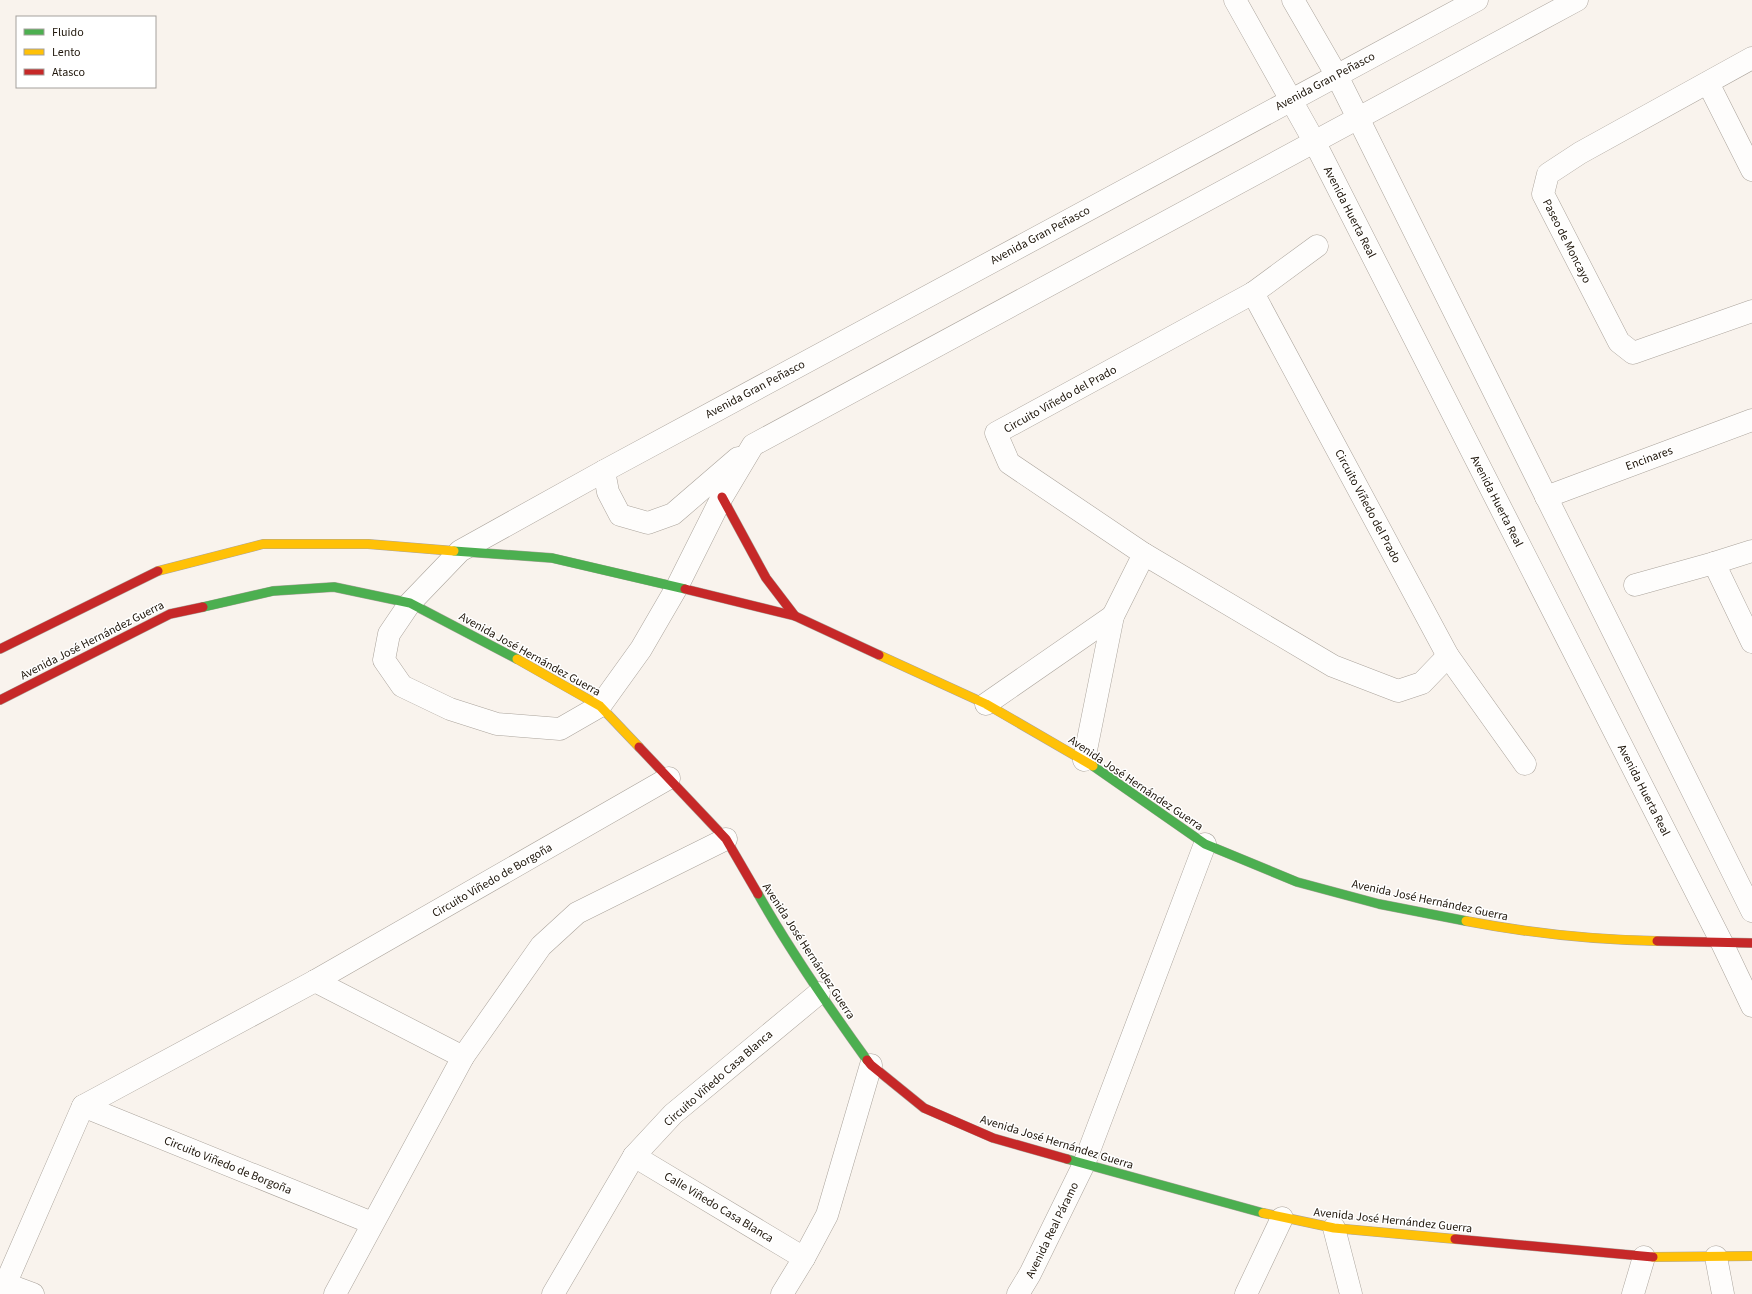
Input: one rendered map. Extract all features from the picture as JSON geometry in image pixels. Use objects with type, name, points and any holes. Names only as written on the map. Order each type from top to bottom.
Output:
[{"type":"street","name":"Avenida Huerta Real","points":[[1235,0],[1314,141],[1722,943],[1752,1006]]},
{"type":"street","points":[[1293,0],[1337,76],[1752,911]]},
{"type":"street","name":"Avenida Gran Peñasco","points":[[753,445],[722,497],[677,587],[640,649],[600,706],[560,729],[498,724],[450,709],[402,686],[384,660],[389,634],[410,602],[460,552],[604,471],[1476,0]]},
{"type":"street","points":[[604,471],[608,492],[620,515],[648,523],[673,514],[753,445],[1577,0]]},
{"type":"street","name":"Paseo de Moncayo","points":[[1752,58],[1580,153],[1548,174],[1543,194],[1619,342],[1633,353],[1752,312]]},
{"type":"street","points":[[1708,82],[1752,170]]},
{"type":"street","name":"Circuito Viñedo del Prado","points":[[1317,246],[1253,293],[996,433],[1009,463],[1144,554],[1333,666],[1398,691],[1422,683],[1448,656]]},
{"type":"street","name":"Circuito Viñedo del Prado","points":[[1253,293],[1448,656],[1525,764]]},
{"type":"street","name":"Encinares","points":[[1546,497],[1752,420]]},
{"type":"street","points":[[722,497],[766,578],[795,616]]},
{"type":"street","name":"Avenida José Hernández Guerra","points":[[0,649],[155,572],[263,544],[368,544],[552,558],[795,616],[986,704],[1084,760],[1205,844],[1297,882],[1387,906],[1514,930],[1626,941],[1752,943]]},
{"type":"street","points":[[1636,585],[1752,551]]},
{"type":"street","points":[[1084,760],[1113,616],[1144,554]]},
{"type":"street","points":[[1714,563],[1752,642]]},
{"type":"street","name":"Avenida José Hernández Guerra","points":[[0,700],[170,614],[273,590],[334,587],[410,602],[505,652],[600,706],[726,839],[776,926],[819,993],[871,1065],[924,1108],[993,1138],[1282,1218],[1334,1228],[1644,1257],[1752,1256]]},
{"type":"street","points":[[986,704],[1113,616]]},
{"type":"street","name":"Circuito Viñedo de Borgoña","points":[[83,1106],[315,981],[669,778]]},
{"type":"street","points":[[335,1294],[463,1057],[541,946],[577,913],[726,839]]},
{"type":"street","name":"Avenida Real Páramo","points":[[1018,1294],[1030,1274],[1084,1164],[1205,844]]},
{"type":"street","points":[[315,981],[463,1057]]},
{"type":"street","name":"Circuito Viñedo Casa Blanca","points":[[553,1294],[634,1156],[674,1114],[819,993]]},
{"type":"street","points":[[782,1294],[804,1258],[827,1215],[871,1065]]},
{"type":"street","points":[[34,1294],[3,1289],[83,1106]]},
{"type":"street","name":"Circuito Viñedo de Borgoña","points":[[83,1106],[372,1223]]},
{"type":"street","name":"Calle Viñedo Casa Blanca","points":[[634,1156],[804,1258]]},
{"type":"street","points":[[1246,1294],[1282,1218]]},
{"type":"street","points":[[1334,1228],[1351,1294]]},
{"type":"street","points":[[1633,1294],[1644,1257]]},
{"type":"street","points":[[1716,1257],[1723,1294]]},
{"type":"traffic: fast","points":[[454,551],[552,558],[685,589]]},
{"type":"traffic: fast","points":[[203,607],[273,591],[334,587],[410,603],[517,659]]},
{"type":"traffic: fast","points":[[1093,766],[1205,844],[1297,882],[1379,904],[1466,921]]},
{"type":"traffic: fast","points":[[758,894],[783,937],[867,1060]]},
{"type":"traffic: fast","points":[[1067,1159],[1263,1213]]},
{"type":"traffic: slow","points":[[158,571],[263,544],[368,544],[454,551]]},
{"type":"traffic: slow","points":[[879,655],[986,704],[1093,766]]},
{"type":"traffic: slow","points":[[517,659],[600,706],[639,747]]},
{"type":"traffic: slow","points":[[1466,921],[1561,935],[1657,941]]},
{"type":"traffic: slow","points":[[1263,1213],[1334,1228],[1455,1239]]},
{"type":"traffic: slow","points":[[1653,1257],[1752,1256]]},
{"type":"traffic: jam","points":[[722,497],[766,578],[795,616]]},
{"type":"traffic: jam","points":[[0,649],[158,571]]},
{"type":"traffic: jam","points":[[685,589],[795,616],[879,655]]},
{"type":"traffic: jam","points":[[0,700],[170,614],[203,607]]},
{"type":"traffic: jam","points":[[639,747],[726,839],[758,894]]},
{"type":"traffic: jam","points":[[1657,941],[1752,943]]},
{"type":"traffic: jam","points":[[867,1060],[871,1065],[924,1108],[993,1138],[1067,1159]]},
{"type":"traffic: jam","points":[[1455,1239],[1653,1257]]}]
